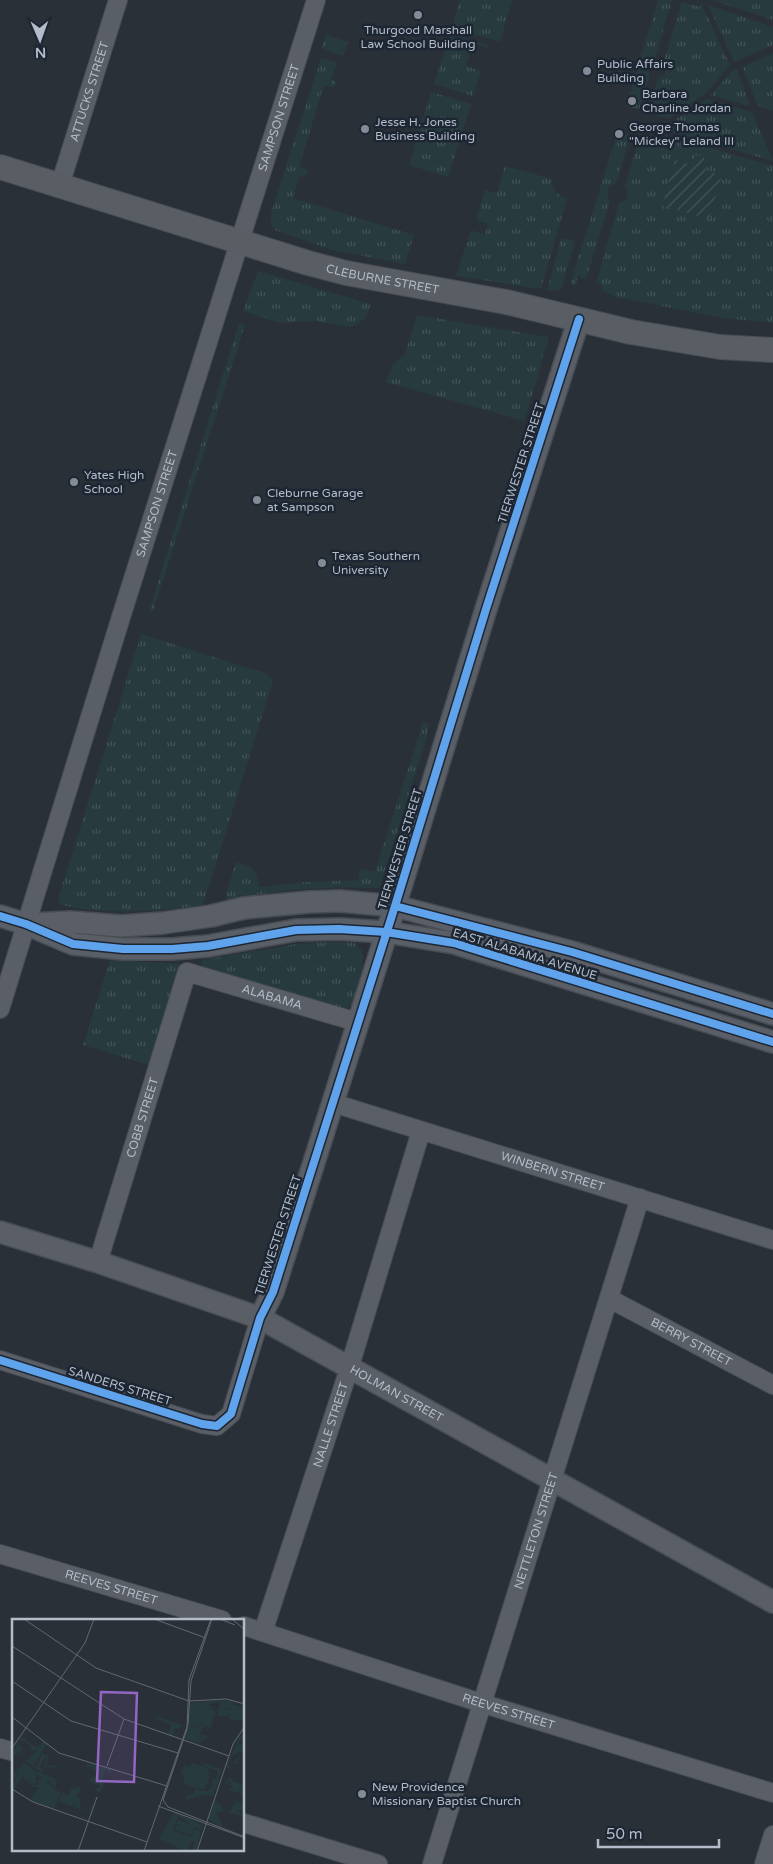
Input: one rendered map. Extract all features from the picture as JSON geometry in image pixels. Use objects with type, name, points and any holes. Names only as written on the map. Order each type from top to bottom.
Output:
[{"type":"main road","name":"CLEBURNE STREET","points":[[0,167],[346,273],[506,302],[631,332],[720,347],[773,350]]},
{"type":"street","name":"ATTUCKS STREET","points":[[60,185],[118,0]]},
{"type":"street","name":"SAMPSON STREET","points":[[0,1009],[316,0]]},
{"type":"street","name":"TIERWESTER STREET","points":[[231,1414],[260,1318],[273,1292],[395,906],[486,609],[579,319]]},
{"type":"street","name":"EAST ALABAMA AVENUE","points":[[26,924],[70,922],[121,926],[163,923],[211,916],[244,908],[309,902],[340,901],[395,906],[572,952],[773,1014]]},
{"type":"street","name":"EAST ALABAMA AVENUE","points":[[0,916],[26,924],[73,944],[123,949],[172,949],[208,946],[296,930],[339,929],[386,932],[454,943],[773,1042]]},
{"type":"street","name":"ALABAMA","points":[[187,972],[357,1022]]},
{"type":"street","name":"COBB STREET","points":[[98,1262],[187,972]]},
{"type":"street","name":"WINBERN STREET","points":[[333,1103],[421,1132],[773,1240]]},
{"type":"street","name":"NALLE STREET","points":[[263,1632],[350,1369],[421,1132]]},
{"type":"street","name":"NETTLETON STREET","points":[[432,1864],[640,1198]]},
{"type":"street","name":"HOLMAN STREET","points":[[0,1232],[98,1262],[260,1318],[773,1602]]},
{"type":"street","name":"BERRY STREET","points":[[610,1299],[773,1385]]},
{"type":"street","name":"SANDERS STREET","points":[[0,1360],[202,1424],[217,1426],[231,1414]]},
{"type":"street","name":"REEVES STREET","points":[[0,1554],[219,1619]]},
{"type":"street","name":"REEVES STREET","points":[[245,1626],[481,1703],[773,1793]]},
{"type":"street","points":[[245,1823],[378,1864]]},
{"type":"street","points":[[764,1864],[773,1835]]},
{"type":"green space","points":[[460,0],[512,0],[500,42],[452,27]]},
{"type":"green space","points":[[658,0],[672,0],[655,58],[648,60],[646,66],[650,75],[639,109],[626,106]]},
{"type":"green space","points":[[712,0],[773,0],[773,20]]},
{"type":"green space","points":[[682,2],[700,7],[701,3],[730,65],[706,93],[668,119],[648,113],[658,78],[666,71],[664,61]]},
{"type":"green space","points":[[708,5],[773,27],[773,45],[734,62]]},
{"type":"green space","points":[[450,34],[488,45],[488,48],[473,43],[466,66],[481,71],[473,96],[434,84]]},
{"type":"green space","points":[[326,35],[348,42],[343,56],[321,48]]},
{"type":"green space","points":[[773,53],[773,111],[757,105],[743,67]]},
{"type":"green space","points":[[321,58],[337,63],[331,80],[336,82],[334,88],[324,85],[299,167],[308,170],[306,176],[300,175],[293,198],[414,235],[405,264],[332,250],[275,230],[271,225],[271,213]]},
{"type":"green space","points":[[737,69],[750,106],[711,95],[732,71]]},
{"type":"green space","points":[[431,92],[471,104],[448,177],[409,165]]},
{"type":"green space","points":[[707,99],[752,112],[773,161],[666,130],[675,120]]},
{"type":"green space","points":[[618,131],[631,135],[616,183],[608,187],[610,201],[586,279],[578,276],[575,285],[570,284]]},
{"type":"green space","points":[[664,135],[703,146],[700,156],[692,165],[675,160],[709,219],[722,175],[706,170],[704,159],[707,147],[773,166],[773,323],[723,318],[616,297],[602,290],[603,285],[596,283],[619,203],[627,199],[628,191],[625,186],[640,136],[661,143]]},
{"type":"green space","points":[[703,146],[707,147],[704,159],[709,160],[706,170],[722,175],[709,219],[662,206],[675,160],[692,165],[695,155],[700,156]]},
{"type":"green space","points":[[505,166],[552,179],[556,192],[567,199],[541,289],[456,276],[471,230],[485,235],[488,224],[476,220],[485,190],[497,193]]},
{"type":"green space","points":[[561,238],[575,241],[561,290],[547,291]]},
{"type":"green space","points":[[258,271],[371,304],[365,318],[350,327],[316,321],[281,323],[243,311]]},
{"type":"green space","points":[[417,315],[548,337],[548,344],[524,421],[386,382],[393,364],[404,355]]},
{"type":"green space","points":[[239,323],[245,325],[153,611],[149,611]]},
{"type":"green space","points":[[141,634],[267,674],[272,679],[272,684],[202,905],[160,910],[104,911],[60,904],[58,899]]},
{"type":"green space","points":[[423,722],[429,724],[426,740],[379,888],[340,887],[303,889],[227,900],[227,891],[236,862],[254,869],[259,887],[308,882],[359,880],[359,870],[361,869],[375,872]]},
{"type":"green space","points":[[355,943],[362,951],[363,966],[352,1003],[347,1009],[201,967],[202,960],[296,944]]},
{"type":"green space","points":[[110,960],[182,964],[149,1065],[83,1045]]},
{"type":"cycle path","points":[[0,1360],[202,1424],[217,1426],[231,1414],[260,1318],[273,1292],[395,906],[486,609],[579,319]]},
{"type":"cycle path","points":[[395,906],[572,952],[773,1014]]},
{"type":"cycle path","points":[[0,916],[26,924],[73,944],[123,949],[172,949],[208,946],[296,930],[339,929],[386,932],[454,943],[773,1042]]},
{"type":"place","name":"Thurgood Marshall Law School Building","points":[[418,15]]},
{"type":"place","name":"Public Affairs Building","points":[[587,71]]},
{"type":"place","name":"Barbara Charline Jordan","points":[[632,101]]},
{"type":"place","name":"Jesse H. Jones Business Building","points":[[365,129]]},
{"type":"place","name":"George Thomas \"Mickey\" Leland III","points":[[619,134]]},
{"type":"place","name":"Yates High School","points":[[74,482]]},
{"type":"place","name":"Cleburne Garage at Sampson","points":[[257,500]]},
{"type":"place","name":"Texas Southern University","points":[[322,563]]},
{"type":"place","name":"New Providence Missionary Baptist Church","points":[[362,1794]]}]
